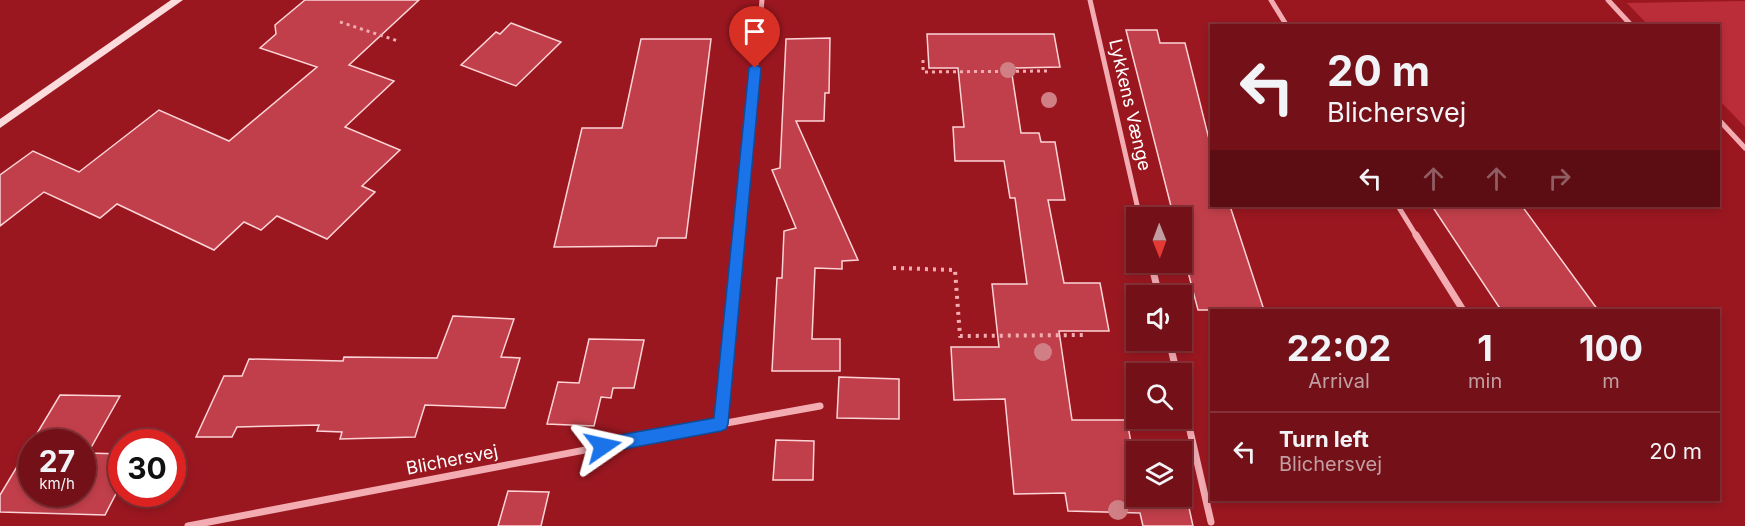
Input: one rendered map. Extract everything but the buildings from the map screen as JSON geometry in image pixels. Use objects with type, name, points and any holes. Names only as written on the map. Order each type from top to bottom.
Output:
[{"type":"street","points":[[0,124],[178,0]]},
{"type":"street","points":[[721,424],[762,0]]},
{"type":"street","name":"Lykkens Vænge","points":[[1090,0],[1137,207]]},
{"type":"street","points":[[1271,0],[1286,24]]},
{"type":"street","points":[[1608,0],[1630,24]]},
{"type":"street","points":[[1720,121],[1745,147]]},
{"type":"street","points":[[1399,207],[1462,309]]},
{"type":"street","name":"Blichersvej","points":[[188,526],[820,406]]},
{"type":"street","points":[[1190,429],[1211,522]]},
{"type":"path","points":[[340,22],[398,41]]},
{"type":"path","points":[[923,60],[923,72],[1048,71]]},
{"type":"path","points":[[893,268],[955,270],[960,336],[1087,335]]},
{"type":"shaded area","points":[[1745,1],[1745,127],[1720,101],[1720,24],[1647,24],[1627,3]]},
{"type":"route","points":[[603,446],[721,424],[755,68]]}]
